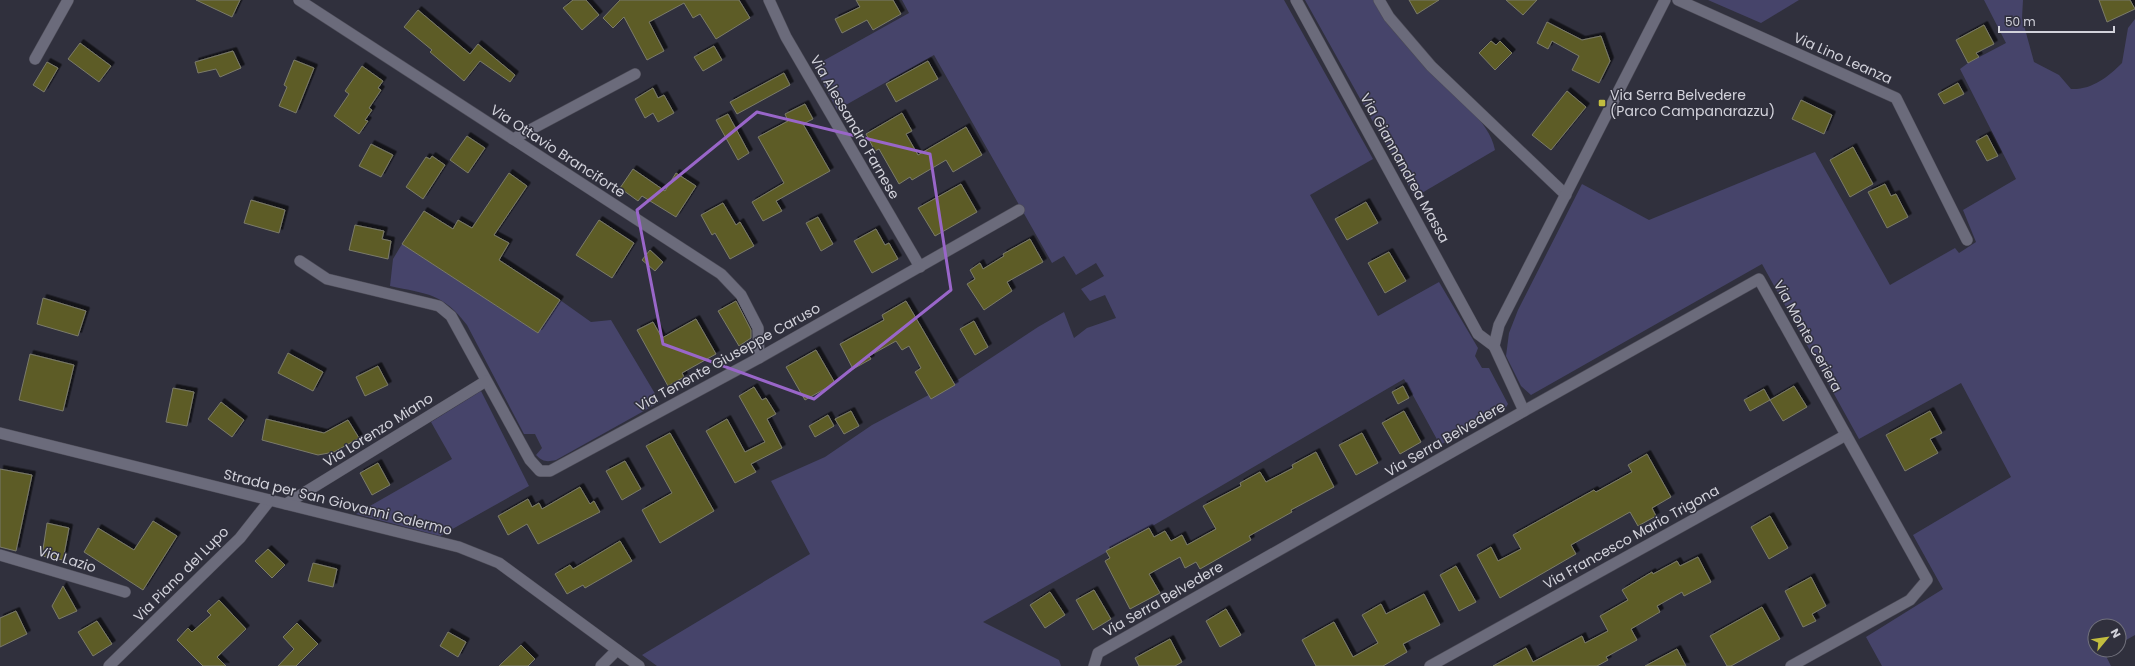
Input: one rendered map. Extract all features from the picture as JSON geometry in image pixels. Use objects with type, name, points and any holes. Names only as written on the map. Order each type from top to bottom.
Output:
[{"type":"street","points":[[35,59],[68,0]]},
{"type":"street","name":"Via Ottavio Branciforte","points":[[300,0],[721,274],[741,295],[758,328],[759,358]]},
{"type":"street","name":"Via Alessandro Farnese","points":[[769,0],[786,37],[920,268]]},
{"type":"street","name":"Via Giannandrea Massa","points":[[1296,0],[1478,334],[1494,346]]},
{"type":"street","points":[[1379,0],[1389,17],[1431,66],[1566,195]]},
{"type":"street","points":[[1494,346],[1499,325],[1665,0]]},
{"type":"street","name":"Via Lino Leanza","points":[[1678,0],[1896,98],[1967,240]]},
{"type":"street","points":[[512,139],[635,74]]},
{"type":"street","name":"Via Tenente Giuseppe Caruso","points":[[300,260],[327,279],[439,306],[451,316],[530,460],[540,471],[550,471],[759,358],[920,268],[1019,210]]},
{"type":"street","name":"Via Monte Ceriera","points":[[1524,411],[1759,279],[1927,580],[1910,600],[1791,666]]},
{"type":"street","name":"Via Serra Belvedere","points":[[1094,666],[1098,653],[1524,411],[1494,346]]},
{"type":"street","name":"Via Lorenzo Miano","points":[[286,504],[486,381]]},
{"type":"street","name":"Strada per San Giovanni Galermo","points":[[0,433],[459,547],[482,555],[512,572],[639,666]]},
{"type":"street","name":"Via Francesco Mario Trigona","points":[[1430,666],[1846,435]]},
{"type":"street","name":"Via Piano del Lupo","points":[[109,666],[240,538],[270,500]]},
{"type":"street","name":"Via Lazio","points":[[0,555],[125,592]]},
{"type":"street","points":[[601,666],[617,650]]},
{"type":"highlighted area","points":[[757,112],[930,154],[951,290],[814,399],[663,344],[637,210]]},
{"type":"shaded area","points":[[902,0],[1284,0],[1373,159],[1310,195],[1378,316],[1439,282],[1478,348],[1475,356],[1482,368],[1489,368],[1508,404],[1505,409],[1440,445],[1404,379],[1149,528],[983,622],[1059,660],[1061,666],[657,666],[642,655],[810,554],[771,481],[825,457],[872,425],[959,379],[1038,327],[1064,312],[1074,338],[1087,328],[1116,318],[1105,295],[1090,301],[1081,289],[1104,276],[1096,263],[1076,275],[1064,256],[1052,263],[934,55],[837,110],[814,66],[909,13]]},
{"type":"shaded area","points":[[1305,0],[1373,0],[1413,53],[1468,106],[1477,117],[1492,139],[1495,150],[1415,197]]},
{"type":"shaded area","points":[[1708,0],[1799,0],[1761,23]]},
{"type":"shaded area","points":[[1984,0],[2023,0],[2022,18],[2034,62],[2059,75],[2071,89],[2079,89],[2099,82],[2122,63],[2128,28],[2135,19],[2135,635],[2127,640],[2127,618],[2087,618],[2087,658],[2107,658],[2111,666],[1882,666],[1866,637],[1943,589],[1913,535],[2011,477],[1961,383],[1859,439],[1762,264],[1531,395],[1521,386],[1506,356],[1509,333],[1518,310],[1582,184],[1649,220],[1815,152],[1890,285],[1955,248],[1959,253],[1976,242],[1963,210],[2016,179],[1960,69],[1968,63],[2006,43]]},
{"type":"shaded area","points":[[402,244],[538,333],[560,300],[591,322],[611,320],[660,402],[556,460],[548,461],[541,459],[536,455],[542,448],[535,434],[524,434],[467,325],[458,314],[442,301],[433,296],[390,286],[393,259]]},
{"type":"shaded area","points":[[481,391],[529,486],[440,536],[356,514],[452,459],[431,422]]},
{"type":"building","points":[[196,0],[240,0],[232,17]]},
{"type":"building","points":[[573,0],[586,0],[599,15],[582,30],[563,8]]},
{"type":"building","points":[[620,0],[739,0],[750,18],[716,39],[700,14],[693,18],[684,3],[649,22],[664,51],[647,60],[624,17],[613,28],[603,18]]},
{"type":"building","points":[[856,0],[893,0],[901,14],[873,30],[867,20],[842,33],[835,19],[860,7]]},
{"type":"building","points":[[1409,0],[1439,0],[1417,14]]},
{"type":"building","points":[[1506,0],[1537,0],[1523,15]]},
{"type":"building","points":[[2099,0],[2130,0],[2135,9],[2107,22]]},
{"type":"building","points":[[418,10],[470,54],[478,44],[515,75],[510,82],[480,61],[464,81],[430,52],[432,50],[404,27]]},
{"type":"building","points":[[1547,22],[1582,40],[1601,36],[1610,61],[1599,83],[1572,70],[1579,56],[1552,41],[1548,49],[1537,43]]},
{"type":"building","points":[[1984,25],[1994,44],[1976,53],[1979,57],[1968,63],[1956,40]]},
{"type":"building","points":[[1491,41],[1496,45],[1500,41],[1512,53],[1495,70],[1479,53]]},
{"type":"building","points":[[80,43],[111,66],[99,82],[68,59]]},
{"type":"building","points":[[714,46],[722,60],[703,71],[694,57]]},
{"type":"building","points":[[233,51],[241,68],[220,77],[216,69],[198,73],[195,62]]},
{"type":"building","points":[[294,60],[314,68],[296,113],[279,106],[287,87],[284,85]]},
{"type":"building","points":[[928,61],[938,79],[896,102],[886,84]]},
{"type":"building","points":[[47,62],[58,68],[44,92],[33,85]]},
{"type":"building","points":[[362,66],[383,81],[378,88],[381,90],[369,108],[372,110],[365,120],[368,121],[359,134],[334,116],[349,94],[345,91]]},
{"type":"building","points":[[784,73],[790,85],[737,114],[730,102]]},
{"type":"building","points":[[1958,83],[1964,94],[1944,104],[1938,94]]},
{"type":"building","points":[[653,88],[658,98],[664,95],[674,113],[658,122],[653,113],[645,118],[635,99]]},
{"type":"building","points":[[1567,91],[1586,107],[1551,150],[1532,135]]},
{"type":"building","points":[[1801,100],[1832,115],[1824,134],[1792,119]]},
{"type":"building","points":[[805,104],[813,119],[803,124],[830,171],[776,201],[782,211],[763,221],[752,202],[784,183],[758,137],[788,121],[785,114]]},
{"type":"building","points":[[902,113],[912,131],[906,134],[918,155],[966,127],[982,155],[953,172],[946,160],[912,180],[910,177],[899,184],[879,149],[875,151],[866,134]]},
{"type":"building","points":[[728,114],[749,153],[738,160],[716,120]]},
{"type":"building","points":[[1987,135],[1998,156],[1987,161],[1976,141]]},
{"type":"building","points":[[467,136],[485,148],[468,173],[450,160]]},
{"type":"building","points":[[371,144],[393,155],[381,177],[359,166]]},
{"type":"building","points":[[1853,147],[1873,184],[1850,197],[1830,160]]},
{"type":"building","points":[[432,156],[445,165],[423,199],[406,187],[426,157],[430,159]]},
{"type":"building","points":[[633,169],[665,191],[676,173],[696,186],[676,217],[642,196],[638,201],[620,188]]},
{"type":"building","points":[[509,173],[527,186],[494,235],[509,243],[499,260],[560,300],[538,333],[402,244],[424,211],[453,229],[458,220],[472,228]]},
{"type":"building","points":[[961,184],[977,212],[935,236],[918,208]]},
{"type":"building","points":[[1885,184],[1891,196],[1896,194],[1908,217],[1887,228],[1868,192]]},
{"type":"building","points":[[251,200],[285,210],[279,233],[244,223]]},
{"type":"building","points":[[1366,202],[1378,223],[1347,240],[1335,219]]},
{"type":"building","points":[[723,203],[736,225],[740,222],[754,246],[730,259],[715,233],[712,235],[701,215]]},
{"type":"building","points":[[818,217],[833,244],[821,251],[806,223]]},
{"type":"building","points":[[599,220],[634,243],[612,278],[576,255]]},
{"type":"building","points":[[355,225],[384,231],[382,239],[391,241],[388,259],[349,250]]},
{"type":"building","points":[[876,229],[885,245],[889,243],[898,259],[872,273],[854,241]]},
{"type":"building","points":[[1030,239],[1043,262],[1007,282],[1012,291],[984,310],[967,284],[975,279],[970,270],[980,263],[983,269],[1004,256],[1003,254]]},
{"type":"building","points":[[650,250],[663,262],[655,271],[642,260]]},
{"type":"building","points":[[1389,252],[1406,281],[1385,293],[1368,263]]},
{"type":"building","points":[[43,298],[86,311],[78,336],[37,324]]},
{"type":"building","points":[[736,301],[751,330],[751,338],[739,346],[718,311]]},
{"type":"building","points":[[906,301],[955,385],[931,399],[915,372],[921,368],[909,346],[902,350],[896,341],[869,356],[871,359],[853,369],[840,344],[884,320],[882,315]]},
{"type":"building","points":[[696,319],[716,354],[682,373],[684,377],[668,386],[637,330],[653,322],[662,338]]},
{"type":"building","points":[[974,321],[988,347],[975,355],[960,329]]},
{"type":"building","points":[[816,350],[835,383],[805,400],[786,367]]},
{"type":"building","points":[[288,353],[323,372],[313,391],[278,373]]},
{"type":"building","points":[[30,354],[74,365],[63,411],[19,400]]},
{"type":"building","points":[[378,366],[388,385],[365,396],[356,377]]},
{"type":"building","points":[[1403,386],[1409,398],[1398,404],[1392,392]]},
{"type":"building","points":[[1794,386],[1807,407],[1783,421],[1770,400]]},
{"type":"building","points":[[754,387],[762,400],[766,398],[776,414],[767,419],[782,448],[751,464],[756,472],[735,483],[706,431],[727,419],[745,452],[765,442],[739,396]]},
{"type":"building","points":[[173,388],[194,392],[187,426],[166,422]]},
{"type":"building","points":[[1764,389],[1770,400],[1750,411],[1744,400]]},
{"type":"building","points":[[221,402],[244,420],[232,437],[208,419]]},
{"type":"building","points":[[851,411],[859,426],[844,434],[835,419]]},
{"type":"building","points":[[1404,411],[1421,442],[1400,454],[1382,423]]},
{"type":"building","points":[[1930,411],[1942,433],[1930,439],[1938,453],[1905,471],[1886,435]]},
{"type":"building","points":[[828,415],[834,426],[815,437],[809,426]]},
{"type":"building","points":[[266,419],[324,433],[348,420],[359,438],[334,452],[318,455],[262,440]]},
{"type":"building","points":[[670,433],[714,511],[660,543],[642,510],[672,493],[646,446]]},
{"type":"building","points":[[1362,433],[1378,463],[1356,475],[1339,445]]},
{"type":"building","points":[[1316,452],[1334,487],[1291,510],[1292,512],[1249,536],[1251,540],[1200,569],[1196,562],[1185,568],[1180,557],[1149,574],[1160,593],[1130,609],[1105,561],[1110,558],[1106,551],[1149,528],[1154,537],[1165,531],[1171,541],[1182,535],[1187,545],[1216,529],[1203,506],[1241,486],[1240,483],[1260,472],[1266,482],[1293,468],[1292,465]]},
{"type":"building","points":[[1647,454],[1671,497],[1652,508],[1656,516],[1638,526],[1630,512],[1571,545],[1576,554],[1500,598],[1477,555],[1491,547],[1498,561],[1521,549],[1513,535],[1594,490],[1596,492],[1632,472],[1628,465]]},
{"type":"building","points":[[625,461],[641,489],[622,500],[606,471]]},
{"type":"building","points":[[378,463],[390,485],[372,495],[360,473]]},
{"type":"building","points":[[0,469],[32,475],[16,551],[0,547]]},
{"type":"building","points":[[580,487],[590,504],[594,501],[600,512],[538,544],[527,524],[508,535],[498,516],[528,499],[532,507],[539,503],[542,509]]},
{"type":"building","points":[[1770,516],[1788,548],[1769,559],[1751,527]]},
{"type":"building","points":[[153,521],[177,536],[143,590],[84,552],[98,528],[134,550]]},
{"type":"building","points":[[47,523],[69,528],[63,560],[42,556]]},
{"type":"building","points":[[620,541],[632,561],[585,588],[583,585],[567,594],[555,574],[570,565],[573,569]]},
{"type":"building","points":[[268,549],[285,565],[272,578],[255,561]]},
{"type":"building","points":[[1698,557],[1711,582],[1684,596],[1682,592],[1657,606],[1660,612],[1631,629],[1637,640],[1606,657],[1608,660],[1597,666],[1493,666],[1526,648],[1533,662],[1582,636],[1585,643],[1608,631],[1600,616],[1628,600],[1622,590],[1652,572],[1653,574],[1677,561],[1680,566]]},
{"type":"building","points":[[313,563],[337,569],[333,587],[308,581]]},
{"type":"building","points":[[1456,566],[1476,602],[1459,611],[1440,575]]},
{"type":"building","points":[[1811,577],[1826,606],[1812,614],[1816,621],[1803,627],[1785,591]]},
{"type":"building","points":[[63,586],[77,611],[59,619],[52,606]]},
{"type":"building","points":[[1094,590],[1111,619],[1093,630],[1076,600]]},
{"type":"building","points":[[1050,592],[1065,615],[1045,628],[1030,605]]},
{"type":"building","points":[[1424,594],[1440,625],[1403,644],[1407,652],[1383,666],[1316,666],[1302,640],[1334,622],[1353,657],[1378,643],[1362,615],[1381,604],[1386,614]]},
{"type":"building","points":[[219,600],[246,629],[217,657],[226,666],[203,666],[177,640],[188,628],[192,632],[211,615],[207,611]]},
{"type":"building","points":[[1762,607],[1780,639],[1731,666],[1727,666],[1710,636]]},
{"type":"building","points":[[1226,609],[1241,635],[1220,647],[1206,621]]},
{"type":"building","points":[[16,611],[27,634],[0,647],[0,618]]},
{"type":"building","points":[[97,621],[112,644],[93,656],[78,632]]},
{"type":"building","points":[[297,623],[318,644],[296,666],[278,666],[294,649],[283,637]]},
{"type":"building","points":[[448,632],[466,642],[458,657],[440,646]]},
{"type":"building","points":[[1170,639],[1182,662],[1175,666],[1139,666],[1135,658]]},
{"type":"building","points":[[521,645],[535,659],[528,666],[499,666]]},
{"type":"building","points":[[1677,649],[1686,666],[1645,666]]},
{"type":"place","name":"Via Serra Belvedere (Parco Campanarazzu)","points":[[1602,103]]}]
